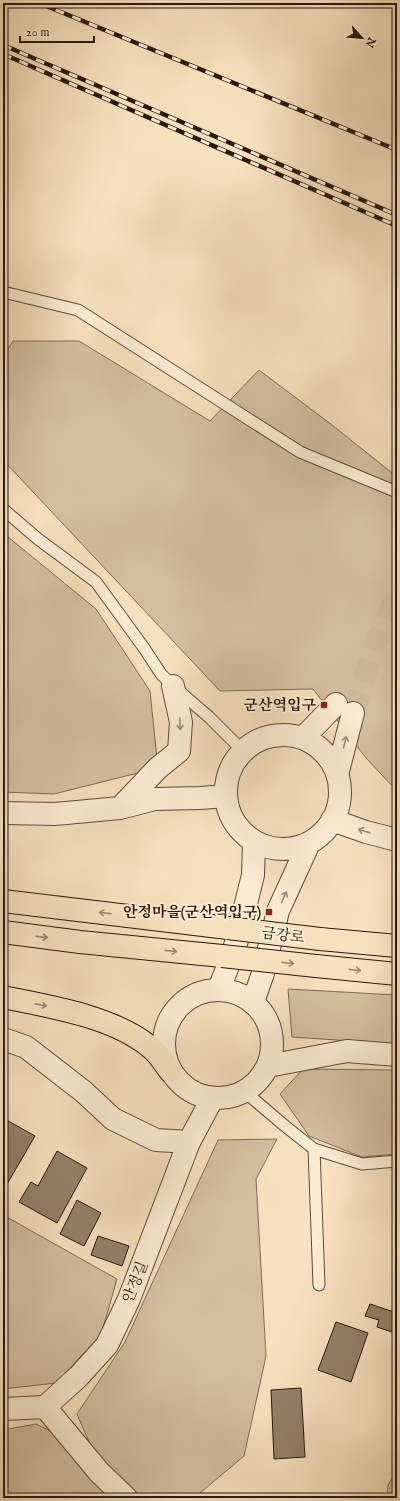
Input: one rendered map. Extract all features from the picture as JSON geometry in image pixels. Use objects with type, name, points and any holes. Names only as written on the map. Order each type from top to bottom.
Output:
[{"type":"highway","name":"금강로","points":[[3,901],[320,939],[397,946]]},
{"type":"highway","name":"금강로","points":[[3,932],[80,942],[397,974]]},
{"type":"highway","points":[[3,998],[67,1010],[120,1028],[151,1047],[170,1070]]},
{"type":"street","points":[[120,808],[158,768],[179,751],[181,722],[173,686]]},
{"type":"street","points":[[303,738],[344,708],[338,771],[340,798],[335,816],[324,832],[309,843],[291,849],[272,848],[254,842],[240,830],[228,814],[226,796],[228,777],[236,759],[249,746],[266,737],[278,735],[303,738],[320,747],[338,771]]},
{"type":"street","points":[[3,812],[55,814],[120,808],[155,799],[226,796]]},
{"type":"street","points":[[332,820],[366,832],[397,840]]},
{"type":"street","points":[[219,989],[237,940],[253,875],[254,842]]},
{"type":"street","points":[[254,1002],[263,973],[278,911],[309,843]]},
{"type":"street","points":[[219,989],[237,992],[254,1002],[265,1015],[272,1031],[273,1049],[268,1066],[259,1081],[245,1092],[229,1098],[212,1099],[195,1094],[181,1084],[170,1070],[164,1052],[164,1034],[171,1016],[184,1001],[200,992],[219,989]]},
{"type":"street","points":[[3,1039],[26,1047],[84,1092],[113,1119],[156,1140],[189,1142]]},
{"type":"street","points":[[268,1066],[347,1051],[397,1055]]},
{"type":"street","name":"안정길","points":[[45,1408],[79,1376],[107,1345],[129,1299],[189,1142],[212,1099]]},
{"type":"street","points":[[3,1410],[45,1408],[98,1472],[126,1498]]},
{"type":"lane","points":[[3,292],[78,310],[300,452],[397,492]]},
{"type":"lane","points":[[3,509],[38,539],[96,582],[161,674],[243,751]]},
{"type":"lane","points":[[245,1092],[284,1126],[314,1149],[362,1164],[397,1161]]},
{"type":"lane","points":[[314,1149],[319,1285]]},
{"type":"shaded area","points":[[13,341],[79,341],[210,421],[259,370],[332,425],[397,477],[397,791],[366,758],[313,689],[220,691],[3,460],[3,357]]},
{"type":"shaded area","points":[[3,527],[8,537],[96,609],[150,691],[158,768],[54,794],[3,792]]},
{"type":"shaded area","points":[[288,989],[397,995],[397,1044],[292,1037]]},
{"type":"shaded area","points":[[303,1069],[397,1070],[397,1154],[362,1157],[309,1136],[280,1094]]},
{"type":"shaded area","points":[[277,1139],[256,1179],[266,1356],[244,1456],[194,1498],[3,1498],[3,1430],[36,1424],[93,1451],[77,1414],[125,1342],[218,1140]]},
{"type":"shaded area","points":[[3,1215],[117,1279],[101,1335],[56,1383],[3,1389]]},
{"type":"shaded area","points":[[397,1470],[397,1498],[387,1498],[388,1485]]},
{"type":"building","points":[[3,1118],[35,1136],[3,1191]]},
{"type":"building","points":[[57,1151],[87,1168],[57,1223],[19,1202],[31,1182],[38,1186]]},
{"type":"building","points":[[77,1200],[101,1213],[84,1246],[60,1234]]},
{"type":"building","points":[[98,1236],[129,1246],[122,1266],[91,1255]]},
{"type":"building","points":[[370,1304],[397,1313],[395,1333],[377,1327],[379,1320],[365,1316]]},
{"type":"building","points":[[336,1322],[368,1333],[351,1382],[318,1370]]},
{"type":"building","points":[[301,1388],[305,1457],[274,1459],[271,1390]]},
{"type":"tunnel","points":[[353,713],[375,644],[397,595]]},
{"type":"railway","points":[[39,3],[397,150]]},
{"type":"railway","points":[[3,45],[397,215]]},
{"type":"railway","points":[[3,54],[397,226]]},
{"type":"place","name":"군산역입구","points":[[324,705]]},
{"type":"place","name":"안정마을(군산역입구)","points":[[269,912]]}]
